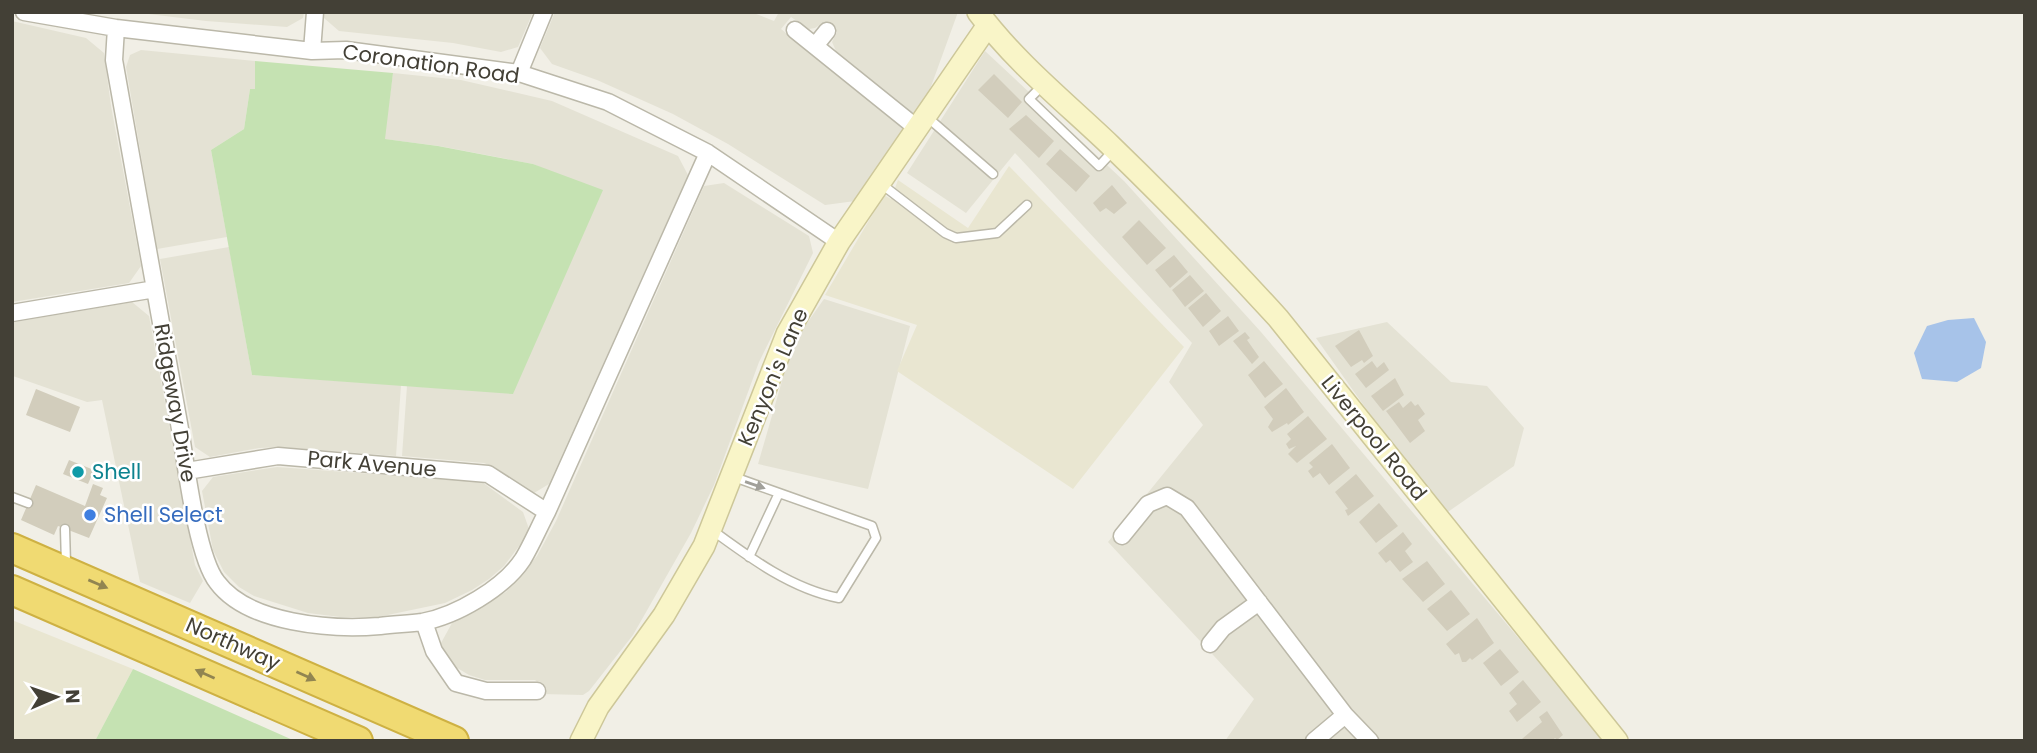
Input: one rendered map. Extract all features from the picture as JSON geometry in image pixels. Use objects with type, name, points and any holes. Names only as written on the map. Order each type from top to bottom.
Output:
[{"type":"highway","name":"Northway","points":[[12,548],[454,741]]},
{"type":"highway","name":"Northway","points":[[12,590],[358,741]]},
{"type":"main road","name":"Liverpool Road","points":[[983,19],[1115,149],[1278,318],[1617,741]]},
{"type":"main road","name":"Kenyon's Lane","points":[[581,741],[598,708],[664,615],[704,546],[787,334],[839,242],[922,123],[983,19]]},
{"type":"street","name":"Coronation Road","points":[[24,12],[116,28],[312,51],[346,50],[519,73],[608,102],[708,153],[839,242]]},
{"type":"street","points":[[312,51],[315,12]]},
{"type":"street","points":[[519,73],[544,12]]},
{"type":"street","name":"Ridgeway Drive","points":[[116,28],[114,60],[206,564],[217,583],[232,597],[264,612],[308,624],[358,628],[424,622],[482,597],[522,560],[547,512],[708,153]]},
{"type":"street","points":[[795,30],[922,123]]},
{"type":"street","points":[[815,46],[827,31]]},
{"type":"street","points":[[12,313],[155,289]]},
{"type":"street","name":"Park Avenue","points":[[187,471],[278,456],[488,474],[547,512]]},
{"type":"street","points":[[1122,536],[1148,504],[1167,496],[1187,508],[1345,715],[1370,741]]},
{"type":"street","points":[[1210,644],[1223,628],[1259,602]]},
{"type":"street","points":[[424,622],[435,651],[456,682],[486,691],[537,691]]},
{"type":"street","points":[[1314,741],[1345,715]]},
{"type":"lane","points":[[922,123],[993,174]]},
{"type":"lane","points":[[880,183],[945,233],[956,238],[997,233],[1027,205]]},
{"type":"lane","points":[[710,529],[777,573],[827,596],[839,598],[876,538],[872,526],[731,477]]},
{"type":"lane","points":[[749,557],[779,493]]},
{"type":"lane","points":[[12,497],[29,503]]},
{"type":"lane","points":[[65,528],[66,570]]},
{"type":"shaded area","points":[[132,12],[304,12],[303,18],[287,27]]},
{"type":"shaded area","points":[[324,12],[533,12],[518,47],[501,52],[453,43],[339,31],[324,18]]},
{"type":"shaded area","points":[[555,12],[751,12],[774,21],[779,12],[958,12],[929,92],[916,113],[911,112],[836,51],[832,42],[837,32],[824,22],[809,29],[791,17],[781,29],[907,129],[855,201],[825,205],[728,144],[673,114],[597,80],[552,64],[540,48]]},
{"type":"shaded area","points":[[12,21],[86,38],[104,53],[111,106],[141,266],[129,283],[12,302]]},
{"type":"shaded area","points":[[141,50],[255,61],[255,89],[250,89],[244,129],[211,150],[227,237],[157,249],[126,67],[130,55]]},
{"type":"shaded area","points":[[985,51],[1124,181],[1261,332],[1605,741],[1225,741],[1254,699],[1108,542],[1203,425],[1169,382],[1192,343],[1015,153],[966,213],[907,173]]},
{"type":"shaded area","points":[[393,73],[461,80],[552,101],[678,156],[688,175],[549,484],[534,493],[484,463],[402,456],[407,386],[513,393],[551,172],[533,164],[439,146],[384,139]]},
{"type":"shaded area","points":[[1009,166],[1184,347],[1073,489],[897,371],[917,325],[825,295],[884,195],[891,199],[898,180],[968,228]]},
{"type":"shaded area","points":[[724,183],[809,236],[813,253],[759,362],[714,485],[691,533],[633,635],[583,695],[542,694],[542,686],[535,680],[485,680],[469,675],[446,658],[441,643],[452,623],[506,592],[537,556],[556,521],[704,186]]},
{"type":"shaded area","points":[[229,247],[252,375],[401,385],[396,456],[281,447],[210,457],[195,447],[160,259]]},
{"type":"shaded area","points":[[824,299],[910,326],[868,489],[758,464],[793,343]]},
{"type":"shaded area","points":[[132,302],[149,316],[195,565],[203,581],[190,603],[140,582],[102,400],[87,402],[13,376],[12,324],[15,322]]},
{"type":"shaded area","points":[[1387,322],[1451,382],[1487,386],[1524,428],[1514,466],[1442,516],[1316,338]]},
{"type":"shaded area","points":[[277,467],[482,482],[523,512],[529,529],[504,566],[472,590],[445,603],[378,617],[340,617],[308,613],[254,596],[239,587],[224,572],[213,550],[202,491],[213,477]]},
{"type":"shaded area","points":[[12,620],[133,669],[95,741],[12,741]]},
{"type":"green space","points":[[255,61],[393,73],[385,139],[533,164],[603,190],[513,394],[252,375],[211,150],[244,129],[250,89],[255,89]]},
{"type":"green space","points":[[133,669],[295,741],[95,741]]},
{"type":"water","points":[[1974,318],[1986,342],[1981,368],[1957,382],[1922,379],[1914,353],[1927,326],[1948,320]]},
{"type":"building","points":[[994,74],[1022,102],[1008,118],[978,90]]},
{"type":"building","points":[[1026,115],[1054,141],[1039,158],[1009,129]]},
{"type":"building","points":[[1060,149],[1090,176],[1076,192],[1046,164]]},
{"type":"building","points":[[1112,185],[1127,203],[1114,214],[1106,208],[1100,212],[1093,203]]},
{"type":"building","points":[[1139,220],[1166,248],[1147,265],[1122,237]]},
{"type":"building","points":[[1174,255],[1188,272],[1170,288],[1155,270]]},
{"type":"building","points":[[1190,275],[1204,291],[1185,307],[1172,290]]},
{"type":"building","points":[[1206,293],[1221,311],[1203,327],[1188,308]]},
{"type":"building","points":[[1228,316],[1239,331],[1219,346],[1209,331]]},
{"type":"building","points":[[1359,330],[1373,356],[1364,363],[1362,360],[1351,367],[1335,346]]},
{"type":"building","points":[[1245,332],[1250,338],[1247,340],[1259,357],[1252,364],[1233,341]]},
{"type":"building","points":[[1264,361],[1283,384],[1265,398],[1248,375]]},
{"type":"building","points":[[1372,361],[1377,368],[1384,362],[1389,370],[1366,388],[1355,374]]},
{"type":"building","points":[[1395,378],[1404,395],[1383,411],[1371,396]]},
{"type":"building","points":[[1286,388],[1304,412],[1288,425],[1287,423],[1272,432],[1268,427],[1273,419],[1264,407]]},
{"type":"building","points":[[36,389],[80,407],[70,432],[26,415]]},
{"type":"building","points":[[1411,401],[1415,406],[1418,404],[1425,414],[1418,420],[1425,431],[1410,443],[1386,411],[1399,402],[1403,408]]},
{"type":"building","points":[[1308,416],[1327,439],[1297,463],[1288,454],[1296,446],[1289,449],[1286,444],[1291,439],[1287,434]]},
{"type":"building","points":[[1332,444],[1350,468],[1329,485],[1320,473],[1313,478],[1308,471],[1313,467],[1309,463]]},
{"type":"building","name":"Shell","points":[[69,460],[94,470],[88,484],[63,474]]},
{"type":"building","points":[[1356,474],[1374,496],[1348,516],[1345,510],[1348,509],[1335,492]]},
{"type":"building","name":"Shell","points":[[93,484],[103,488],[100,495],[107,498],[89,538],[58,526],[54,535],[21,520],[36,485],[85,506]]},
{"type":"building","points":[[1379,503],[1398,526],[1376,543],[1359,522]]},
{"type":"building","points":[[1403,532],[1412,544],[1405,551],[1413,562],[1400,572],[1390,560],[1386,563],[1378,553]]},
{"type":"building","points":[[1427,561],[1445,584],[1423,602],[1402,579]]},
{"type":"building","points":[[1451,590],[1470,614],[1447,631],[1427,609]]},
{"type":"building","points":[[1477,618],[1494,643],[1472,660],[1470,658],[1462,662],[1459,653],[1455,655],[1446,644]]},
{"type":"building","points":[[1500,649],[1519,672],[1501,686],[1483,663]]},
{"type":"building","points":[[1523,680],[1541,702],[1517,722],[1509,711],[1517,704],[1509,693]]},
{"type":"building","points":[[1547,711],[1563,735],[1552,741],[1523,741],[1522,739],[1542,722],[1539,717]]},
{"type":"place","name":"Shell","points":[[78,472]]},
{"type":"place","name":"Shell Select","points":[[90,515]]}]
